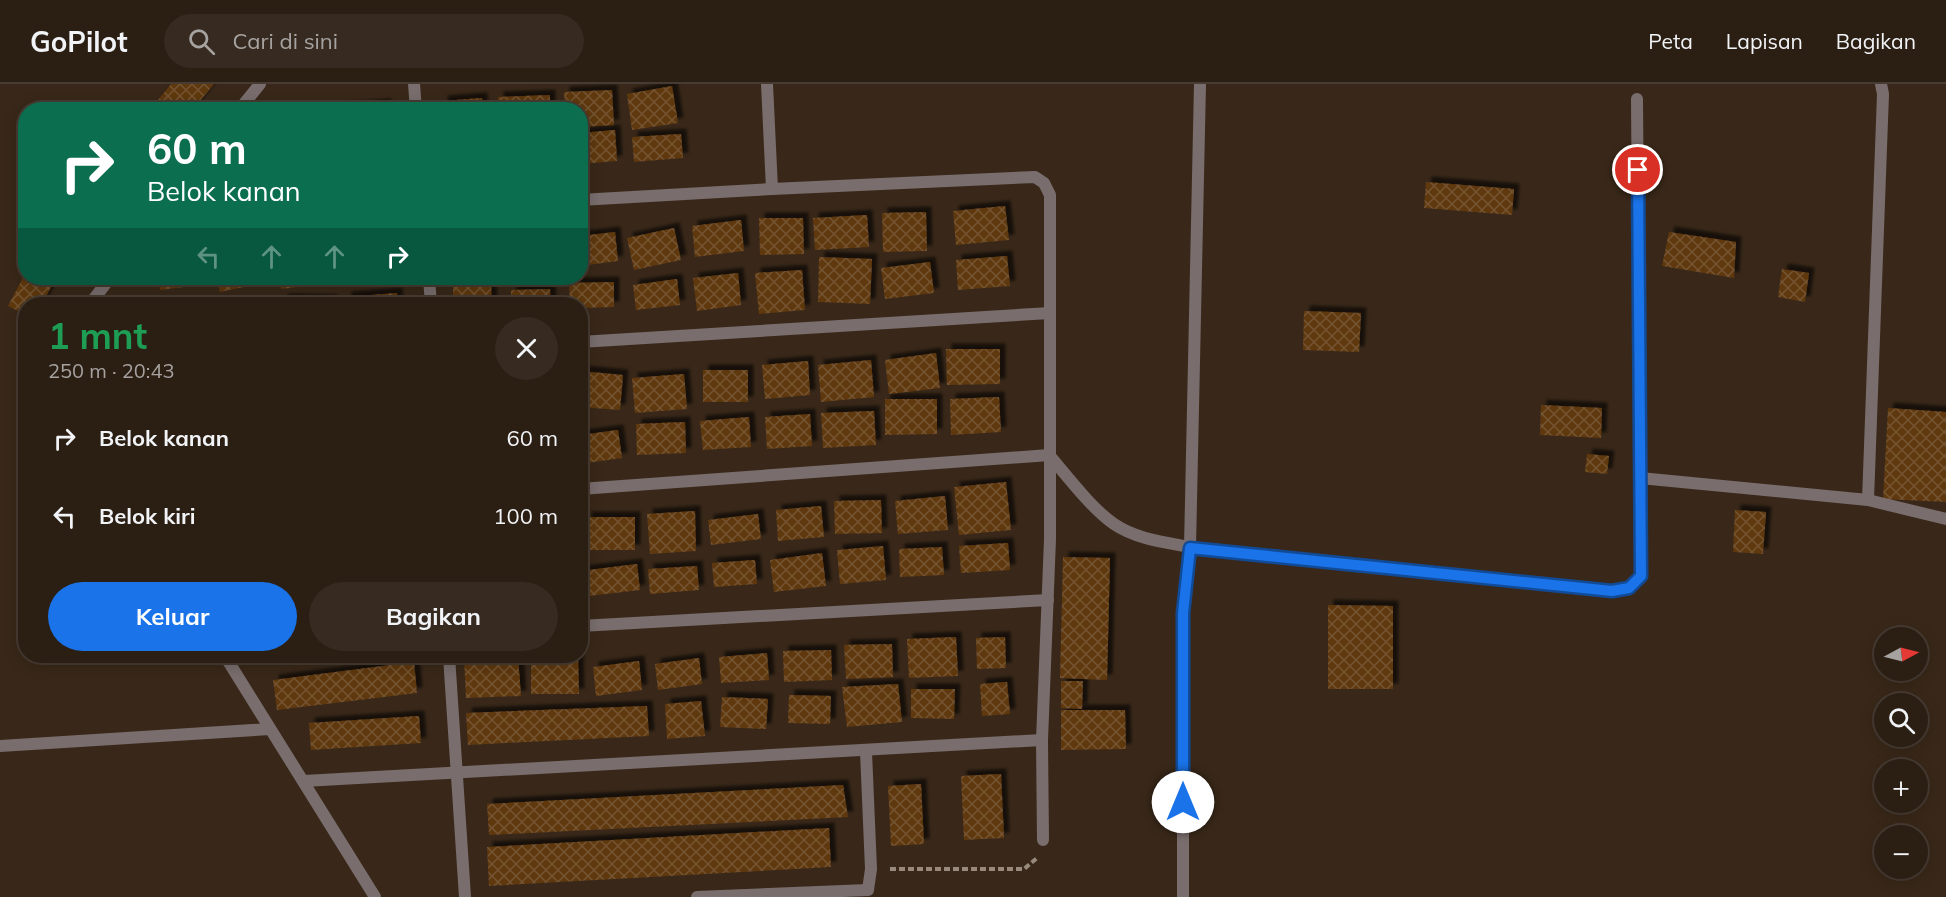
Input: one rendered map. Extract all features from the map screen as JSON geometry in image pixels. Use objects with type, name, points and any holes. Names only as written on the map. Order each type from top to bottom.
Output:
[{"type":"street","points":[[245,102],[260,84]]},
{"type":"street","points":[[414,84],[415,102]]},
{"type":"street","points":[[767,84],[772,189]]},
{"type":"street","points":[[1183,897],[1183,613],[1190,548],[1200,84]]},
{"type":"street","points":[[1868,500],[1881,84]]},
{"type":"street","points":[[1049,455],[1083,495],[1114,524],[1145,538],[1190,548],[1612,591],[1629,588],[1641,576],[1637,99]]},
{"type":"street","points":[[588,200],[1035,177],[1044,183],[1050,195],[1050,313],[1048,600],[1042,740],[1043,840]]},
{"type":"street","points":[[95,297],[105,285]]},
{"type":"street","points":[[588,342],[1050,313]]},
{"type":"street","points":[[588,488],[1049,455]]},
{"type":"street","points":[[1640,478],[1868,500],[1946,519]]},
{"type":"street","points":[[588,626],[1048,600]]},
{"type":"street","points":[[229,663],[375,897]]},
{"type":"street","points":[[450,663],[465,897]]},
{"type":"street","points":[[0,746],[270,729]]},
{"type":"street","points":[[304,781],[458,771],[866,752],[1042,740]]},
{"type":"street","points":[[697,897],[868,890],[871,869],[866,752]]},
{"type":"path","points":[[871,869],[1024,869],[1037,860],[1043,840]]},
{"type":"building","points":[[171,84],[214,84],[199,102],[160,102],[158,100]]},
{"type":"building","points":[[672,86],[678,123],[632,130],[627,94]]},
{"type":"building","points":[[612,90],[614,125],[588,127],[588,102],[565,102],[564,92]]},
{"type":"building","points":[[550,95],[550,102],[498,102],[498,97]]},
{"type":"building","points":[[482,98],[482,102],[442,102]]},
{"type":"building","points":[[615,130],[617,161],[588,163],[588,132]]},
{"type":"building","points":[[681,134],[683,158],[634,162],[632,137]]},
{"type":"building","points":[[1426,182],[1514,189],[1512,215],[1424,208]]},
{"type":"building","points":[[1005,206],[1009,240],[956,245],[953,211]]},
{"type":"building","points":[[926,212],[927,251],[883,252],[882,213]]},
{"type":"building","points":[[867,215],[869,247],[815,250],[813,218]]},
{"type":"building","points":[[759,218],[803,218],[804,254],[760,255]]},
{"type":"building","points":[[741,220],[744,251],[695,257],[692,226]]},
{"type":"building","points":[[674,228],[681,260],[634,270],[627,238]]},
{"type":"building","points":[[615,232],[618,261],[588,265],[588,235]]},
{"type":"building","points":[[1669,232],[1736,242],[1734,278],[1662,266]]},
{"type":"building","points":[[1007,256],[1010,286],[958,290],[956,260]]},
{"type":"building","points":[[819,257],[872,259],[870,304],[818,302]]},
{"type":"building","points":[[930,262],[934,293],[885,299],[881,268]]},
{"type":"building","points":[[1782,269],[1809,273],[1805,302],[1778,297]]},
{"type":"building","points":[[802,270],[805,310],[759,314],[755,273]]},
{"type":"building","points":[[738,273],[741,305],[697,311],[693,278]]},
{"type":"building","points":[[677,279],[680,305],[636,310],[633,285]]},
{"type":"building","points":[[614,282],[614,307],[588,308],[588,297],[570,297],[569,285],[588,285],[588,283]]},
{"type":"building","points":[[19,285],[51,287],[46,297],[18,297],[18,311],[8,306]]},
{"type":"building","points":[[160,285],[200,285],[160,290]]},
{"type":"building","points":[[218,285],[253,285],[220,292]]},
{"type":"building","points":[[281,285],[315,285],[281,289]]},
{"type":"building","points":[[453,285],[491,285],[492,297],[453,297]]},
{"type":"building","points":[[550,289],[551,297],[511,297],[511,290]]},
{"type":"building","points":[[397,293],[397,297],[346,297]]},
{"type":"building","points":[[1304,311],[1361,313],[1359,352],[1303,350]]},
{"type":"building","points":[[946,349],[1000,349],[1000,384],[947,385]]},
{"type":"building","points":[[936,353],[940,388],[889,394],[885,360]]},
{"type":"building","points":[[871,360],[874,397],[821,402],[818,365]]},
{"type":"building","points":[[808,361],[810,395],[765,399],[762,365]]},
{"type":"building","points":[[703,370],[748,370],[748,402],[703,402]]},
{"type":"building","points":[[588,372],[623,375],[620,410],[588,408]]},
{"type":"building","points":[[684,374],[687,409],[635,413],[632,378]]},
{"type":"building","points":[[999,397],[1001,432],[951,435],[950,399]]},
{"type":"building","points":[[885,399],[937,399],[937,434],[885,435]]},
{"type":"building","points":[[1541,405],[1602,408],[1601,438],[1540,435]]},
{"type":"building","points":[[1888,408],[1946,412],[1946,502],[1883,499]]},
{"type":"building","points":[[874,411],[876,445],[823,448],[821,413]]},
{"type":"building","points":[[810,414],[812,446],[767,449],[765,417]]},
{"type":"building","points":[[749,417],[751,447],[703,450],[700,421]]},
{"type":"building","points":[[685,422],[686,453],[637,455],[636,424]]},
{"type":"building","points":[[618,430],[622,458],[588,463],[588,434]]},
{"type":"building","points":[[1587,454],[1609,456],[1607,474],[1585,472]]},
{"type":"building","points":[[1006,482],[1011,530],[959,535],[954,487]]},
{"type":"building","points":[[945,496],[948,530],[898,534],[895,501]]},
{"type":"building","points":[[881,500],[882,533],[835,534],[834,501]]},
{"type":"building","points":[[821,506],[824,537],[778,541],[776,510]]},
{"type":"building","points":[[1735,510],[1766,512],[1763,554],[1733,552]]},
{"type":"building","points":[[695,511],[696,551],[650,554],[647,514]]},
{"type":"building","points":[[758,514],[761,539],[711,545],[708,520]]},
{"type":"building","points":[[588,517],[635,517],[635,550],[588,550]]},
{"type":"building","points":[[1008,543],[1010,570],[961,573],[959,546]]},
{"type":"building","points":[[883,546],[886,580],[840,584],[837,550]]},
{"type":"building","points":[[942,547],[944,575],[900,577],[899,549]]},
{"type":"building","points":[[822,553],[826,586],[774,592],[770,560]]},
{"type":"building","points":[[1063,557],[1110,558],[1107,680],[1060,678]]},
{"type":"building","points":[[755,560],[757,584],[714,587],[712,563]]},
{"type":"building","points":[[637,564],[640,590],[588,596],[588,570]]},
{"type":"building","points":[[697,566],[699,590],[650,594],[648,569]]},
{"type":"building","points":[[1328,605],[1393,606],[1393,689],[1328,689]]},
{"type":"building","points":[[956,637],[958,676],[909,678],[907,639]]},
{"type":"building","points":[[1005,637],[1006,668],[977,669],[976,638]]},
{"type":"building","points":[[892,644],[893,677],[846,679],[844,645]]},
{"type":"building","points":[[831,650],[832,680],[784,682],[783,651]]},
{"type":"building","points":[[767,653],[769,680],[721,683],[719,657]]},
{"type":"building","points":[[699,658],[702,684],[658,690],[655,664]]},
{"type":"building","points":[[639,661],[642,690],[596,696],[593,667]]},
{"type":"building","points":[[414,663],[417,693],[277,710],[273,680]]},
{"type":"building","points":[[464,663],[518,663],[521,696],[466,698]]},
{"type":"building","points":[[531,663],[578,663],[579,694],[531,694]]},
{"type":"building","points":[[1061,681],[1083,681],[1082,709],[1061,708]]},
{"type":"building","points":[[1007,682],[1010,714],[982,716],[980,684]]},
{"type":"building","points":[[898,684],[902,722],[847,727],[842,687]]},
{"type":"building","points":[[911,689],[955,689],[954,719],[911,718]]},
{"type":"building","points":[[789,695],[831,696],[830,724],[788,723]]},
{"type":"building","points":[[722,697],[768,699],[766,729],[720,727]]},
{"type":"building","points":[[701,701],[705,736],[667,739],[665,704]]},
{"type":"building","points":[[647,706],[649,736],[468,745],[466,713]]},
{"type":"building","points":[[1061,710],[1125,710],[1126,749],[1061,750]]},
{"type":"building","points":[[419,716],[421,743],[311,750],[309,723]]},
{"type":"building","points":[[1001,774],[1004,838],[964,840],[961,776]]},
{"type":"building","points":[[921,784],[924,844],[891,846],[888,786]]},
{"type":"building","points":[[843,785],[848,817],[489,835],[487,804]]},
{"type":"building","points":[[829,828],[831,867],[489,886],[487,847]]},
{"type":"route","points":[[1183,802],[1183,613],[1190,548],[1612,591],[1629,588],[1641,576],[1638,170]]}]
